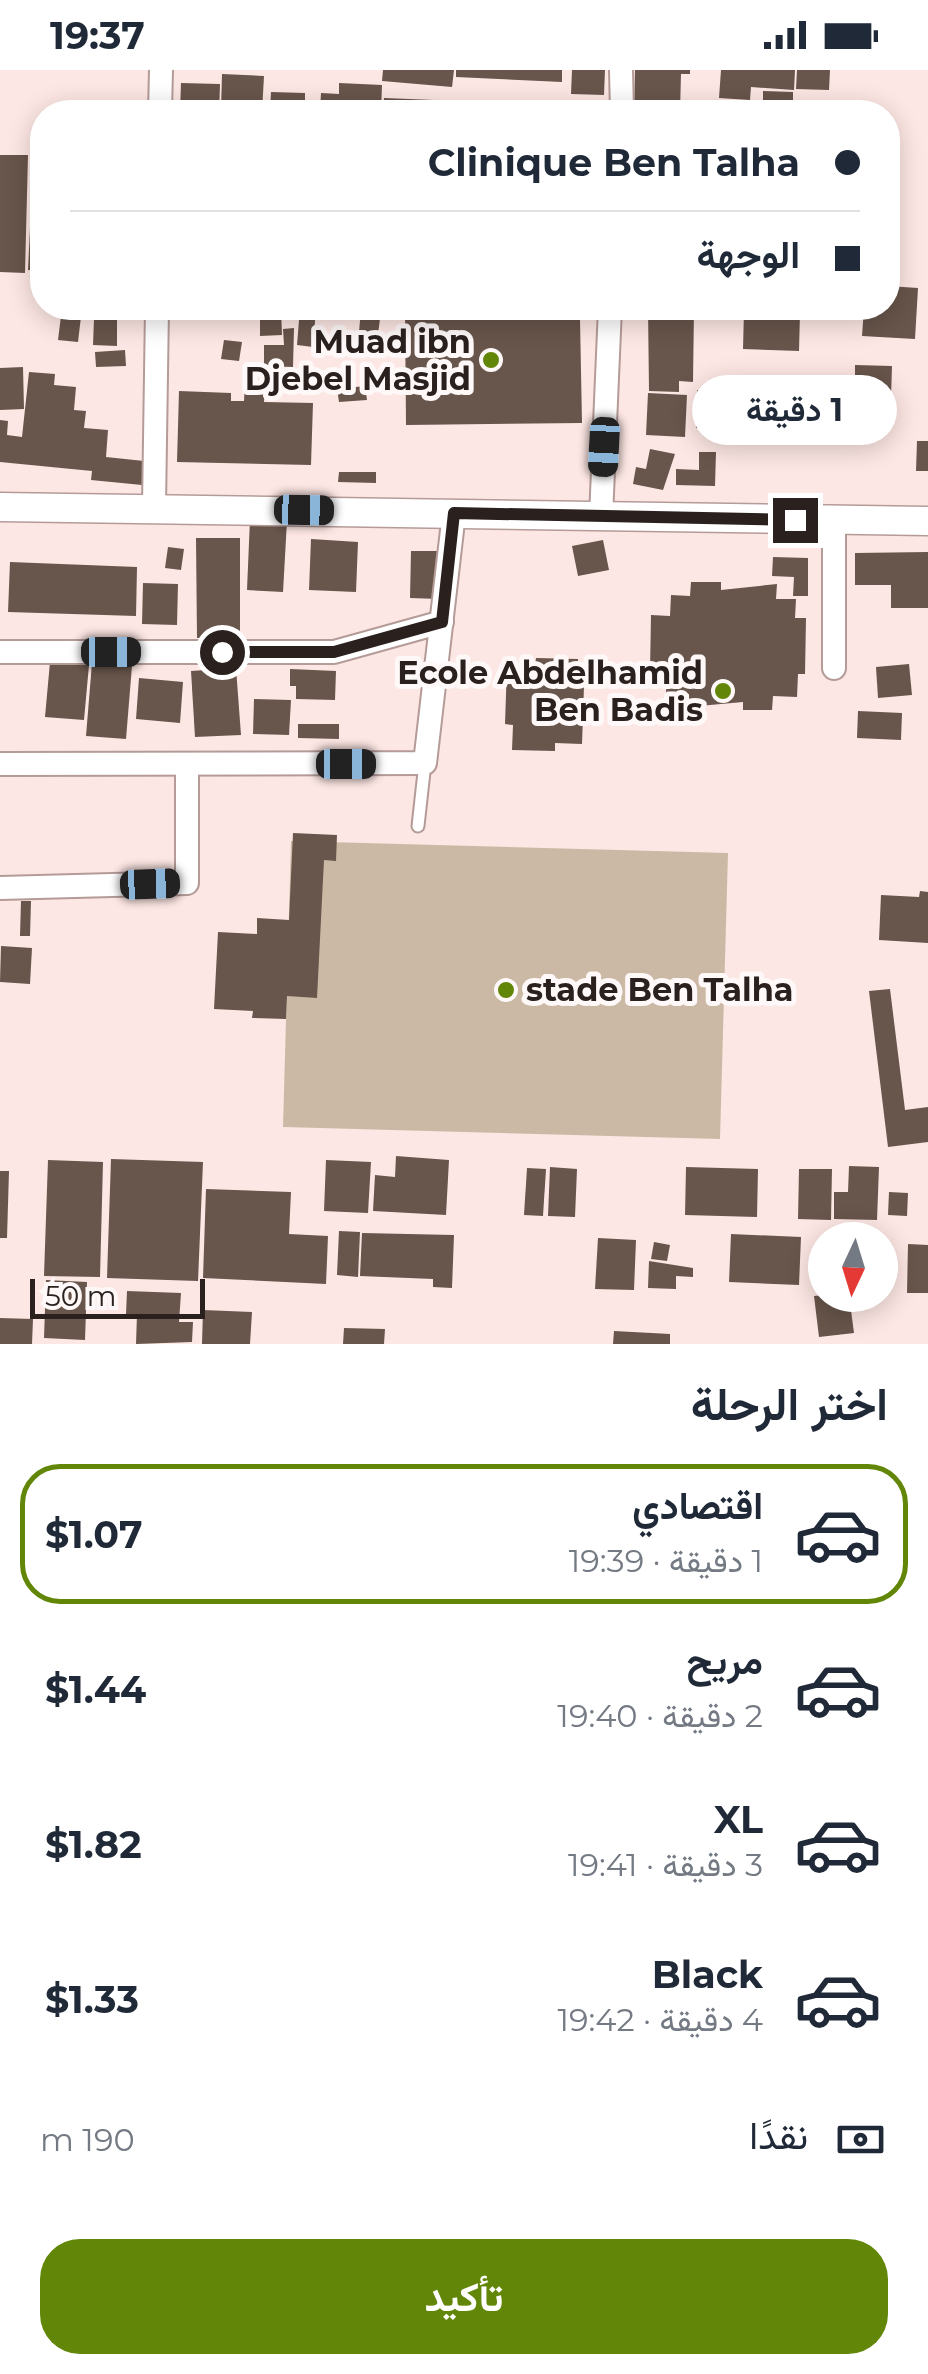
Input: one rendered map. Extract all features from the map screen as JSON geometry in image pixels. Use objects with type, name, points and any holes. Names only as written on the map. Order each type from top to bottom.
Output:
[{"type":"street","points":[[160,100],[161,70]]},
{"type":"street","points":[[621,70],[622,100]]},
{"type":"street","points":[[154,506],[157,320]]},
{"type":"street","points":[[601,517],[609,320]]},
{"type":"street","points":[[0,507],[154,506],[928,521]]},
{"type":"street","points":[[0,764],[425,764],[454,513]]},
{"type":"street","points":[[834,520],[834,668]]},
{"type":"street","points":[[0,652],[334,652],[442,622]]},
{"type":"street","points":[[0,888],[187,883],[187,766]]},
{"type":"lane","points":[[418,826],[425,764]]},
{"type":"shaded area","name":"stade Ben Talha","points":[[291,841],[728,853],[720,1139],[283,1127]]},
{"type":"building","points":[[383,70],[454,70],[452,87],[382,81]]},
{"type":"building","points":[[456,70],[562,70],[562,82],[456,77]]},
{"type":"building","points":[[572,70],[605,70],[604,95],[571,94]]},
{"type":"building","points":[[635,70],[690,70],[690,74],[681,74],[680,100],[634,100]]},
{"type":"building","points":[[721,70],[795,70],[794,90],[751,87],[750,100],[719,98]]},
{"type":"building","points":[[797,70],[830,70],[829,90],[796,89]]},
{"type":"building","points":[[222,74],[264,76],[263,100],[221,100]]},
{"type":"building","points":[[181,83],[220,84],[219,100],[180,100]]},
{"type":"building","points":[[339,83],[382,85],[381,100],[321,100],[321,93],[339,94]]},
{"type":"building","points":[[763,91],[793,92],[793,100],[763,100]]},
{"type":"building","points":[[271,92],[305,93],[305,100],[271,100]]},
{"type":"building","points":[[0,155],[28,155],[25,273],[0,272]]},
{"type":"building","points":[[900,287],[918,288],[915,339],[862,336],[863,320],[900,320]]},
{"type":"building","points":[[60,320],[81,320],[78,342],[58,340]]},
{"type":"building","points":[[94,320],[117,320],[117,346],[93,345]]},
{"type":"building","points":[[260,320],[281,320],[282,335],[260,336]]},
{"type":"building","points":[[299,320],[315,320],[313,347],[297,345]]},
{"type":"building","points":[[360,320],[380,320],[378,334],[359,332]]},
{"type":"building","points":[[405,320],[580,320],[582,423],[406,425]]},
{"type":"building","points":[[648,320],[694,320],[693,382],[679,381],[679,392],[649,391]]},
{"type":"building","points":[[744,320],[800,320],[799,351],[743,349]]},
{"type":"building","points":[[294,328],[293,367],[264,366],[264,345],[284,345],[283,329]]},
{"type":"building","points":[[224,340],[242,342],[239,361],[221,359]]},
{"type":"building","points":[[125,350],[126,366],[96,367],[95,352]]},
{"type":"building","points":[[855,365],[892,366],[891,397],[855,396]]},
{"type":"building","points":[[23,367],[24,409],[0,410],[0,368]]},
{"type":"building","points":[[29,372],[55,374],[54,385],[76,387],[74,410],[86,411],[84,428],[108,430],[106,457],[144,461],[142,485],[91,480],[92,471],[0,462],[0,420],[8,421],[7,435],[22,437]]},
{"type":"building","points":[[800,382],[844,383],[842,431],[765,428],[766,387],[799,388]]},
{"type":"building","points":[[245,383],[265,383],[264,402],[313,403],[311,465],[177,462],[179,391],[231,393],[231,401],[244,401]]},
{"type":"building","points":[[365,386],[367,400],[339,402],[337,389]]},
{"type":"building","points":[[697,390],[728,392],[726,429],[696,428]]},
{"type":"building","points":[[648,393],[687,395],[685,437],[646,435]]},
{"type":"building","points":[[917,441],[928,441],[928,471],[916,471]]},
{"type":"building","points":[[650,449],[675,454],[663,490],[633,484],[636,467],[646,469]]},
{"type":"building","points":[[699,452],[716,452],[715,486],[676,485],[676,469],[699,470]]},
{"type":"building","points":[[339,472],[376,472],[376,483],[338,482]]},
{"type":"building","points":[[250,519],[287,521],[283,592],[247,590]]},
{"type":"building","points":[[196,538],[240,538],[240,638],[197,638]]},
{"type":"building","points":[[311,539],[358,542],[356,592],[309,590]]},
{"type":"building","points":[[603,540],[609,570],[578,576],[572,546]]},
{"type":"building","points":[[168,547],[184,549],[181,570],[165,568]]},
{"type":"building","points":[[411,551],[439,551],[439,599],[410,598]]},
{"type":"building","points":[[928,552],[928,608],[891,608],[891,585],[855,585],[855,553]]},
{"type":"building","points":[[773,557],[808,558],[808,596],[793,596],[794,577],[772,576]]},
{"type":"building","points":[[10,562],[137,567],[136,616],[8,612]]},
{"type":"building","points":[[691,582],[721,582],[721,590],[777,584],[776,599],[796,599],[795,618],[806,618],[805,674],[798,674],[797,697],[773,696],[772,710],[743,710],[743,702],[688,707],[689,694],[666,694],[667,672],[650,672],[651,615],[670,616],[671,595],[690,596]]},
{"type":"building","points":[[143,583],[178,584],[177,625],[142,624]]},
{"type":"building","points":[[536,658],[578,659],[578,686],[584,686],[582,744],[555,743],[555,751],[512,750],[513,725],[505,724],[507,665],[535,666]]},
{"type":"building","points":[[50,662],[89,665],[84,720],[45,717]]},
{"type":"building","points":[[92,663],[132,666],[126,739],[86,736]]},
{"type":"building","points":[[909,664],[912,695],[878,698],[876,667]]},
{"type":"building","points":[[236,668],[241,735],[195,737],[191,671]]},
{"type":"building","points":[[290,669],[336,671],[335,700],[296,699],[296,686],[290,686]]},
{"type":"building","points":[[139,678],[183,682],[180,723],[136,719]]},
{"type":"building","points":[[254,699],[291,700],[289,735],[253,734]]},
{"type":"building","points":[[858,711],[902,713],[901,740],[857,738]]},
{"type":"building","points":[[298,724],[339,724],[339,739],[298,738]]},
{"type":"building","points":[[293,833],[337,835],[336,861],[324,860],[317,998],[287,996],[286,1019],[252,1018],[253,1011],[214,1009],[218,932],[257,934],[257,918],[289,920]]},
{"type":"building","points":[[920,891],[928,892],[928,943],[879,940],[881,895],[919,897]]},
{"type":"building","points":[[21,901],[31,901],[30,936],[20,936]]},
{"type":"building","points":[[1,946],[32,948],[30,984],[0,982]]},
{"type":"building","points":[[890,989],[905,1110],[928,1107],[928,1142],[888,1147],[869,991]]},
{"type":"building","points":[[396,1156],[449,1160],[446,1215],[373,1211],[375,1175],[395,1177]]},
{"type":"building","points":[[111,1159],[203,1162],[198,1281],[107,1278]]},
{"type":"building","points":[[48,1160],[103,1162],[100,1277],[44,1276]]},
{"type":"building","points":[[326,1160],[371,1162],[368,1213],[324,1211]]},
{"type":"building","points":[[849,1166],[879,1167],[877,1220],[834,1219],[834,1192],[848,1192]]},
{"type":"building","points":[[550,1167],[577,1169],[575,1217],[548,1216]]},
{"type":"building","points":[[686,1167],[758,1169],[757,1217],[685,1215]]},
{"type":"building","points":[[527,1168],[546,1169],[543,1216],[524,1215]]},
{"type":"building","points":[[799,1169],[832,1169],[831,1220],[798,1219]]},
{"type":"building","points":[[0,1171],[9,1171],[7,1238],[0,1238]]},
{"type":"building","points":[[206,1189],[291,1192],[289,1234],[328,1236],[326,1284],[203,1278]]},
{"type":"building","points":[[889,1192],[908,1193],[907,1216],[888,1215]]},
{"type":"building","points":[[339,1231],[360,1232],[358,1277],[337,1275]]},
{"type":"building","points":[[362,1233],[454,1235],[452,1288],[433,1287],[433,1279],[360,1276]]},
{"type":"building","points":[[731,1234],[801,1237],[799,1285],[729,1282]]},
{"type":"building","points":[[598,1238],[636,1240],[634,1290],[595,1289]]},
{"type":"building","points":[[654,1242],[670,1245],[667,1261],[651,1259]]},
{"type":"building","points":[[908,1244],[928,1245],[928,1293],[907,1293]]},
{"type":"building","points":[[649,1261],[693,1268],[693,1277],[676,1276],[676,1289],[648,1288]]},
{"type":"building","points":[[46,1280],[87,1282],[85,1340],[44,1338]]},
{"type":"building","points":[[127,1291],[181,1293],[179,1322],[193,1322],[192,1342],[136,1344],[137,1314],[126,1314]]},
{"type":"building","points":[[203,1310],[252,1312],[250,1344],[202,1344]]},
{"type":"building","points":[[816,1312],[851,1312],[854,1333],[819,1337]]},
{"type":"building","points":[[0,1318],[33,1319],[32,1344],[0,1344]]},
{"type":"building","points":[[344,1328],[385,1329],[384,1344],[343,1344]]},
{"type":"building","points":[[614,1331],[670,1334],[670,1344],[613,1344]]},
{"type":"place","name":"Muad ibn Djebel Masjid","points":[[491,360]]},
{"type":"place","name":"Ecole Abdelhamid Ben Badis","points":[[723,691]]},
{"type":"place","name":"stade Ben Talha","points":[[506,990]]},
{"type":"route","points":[[222,652],[334,652],[442,622],[454,513],[795,520]]}]
